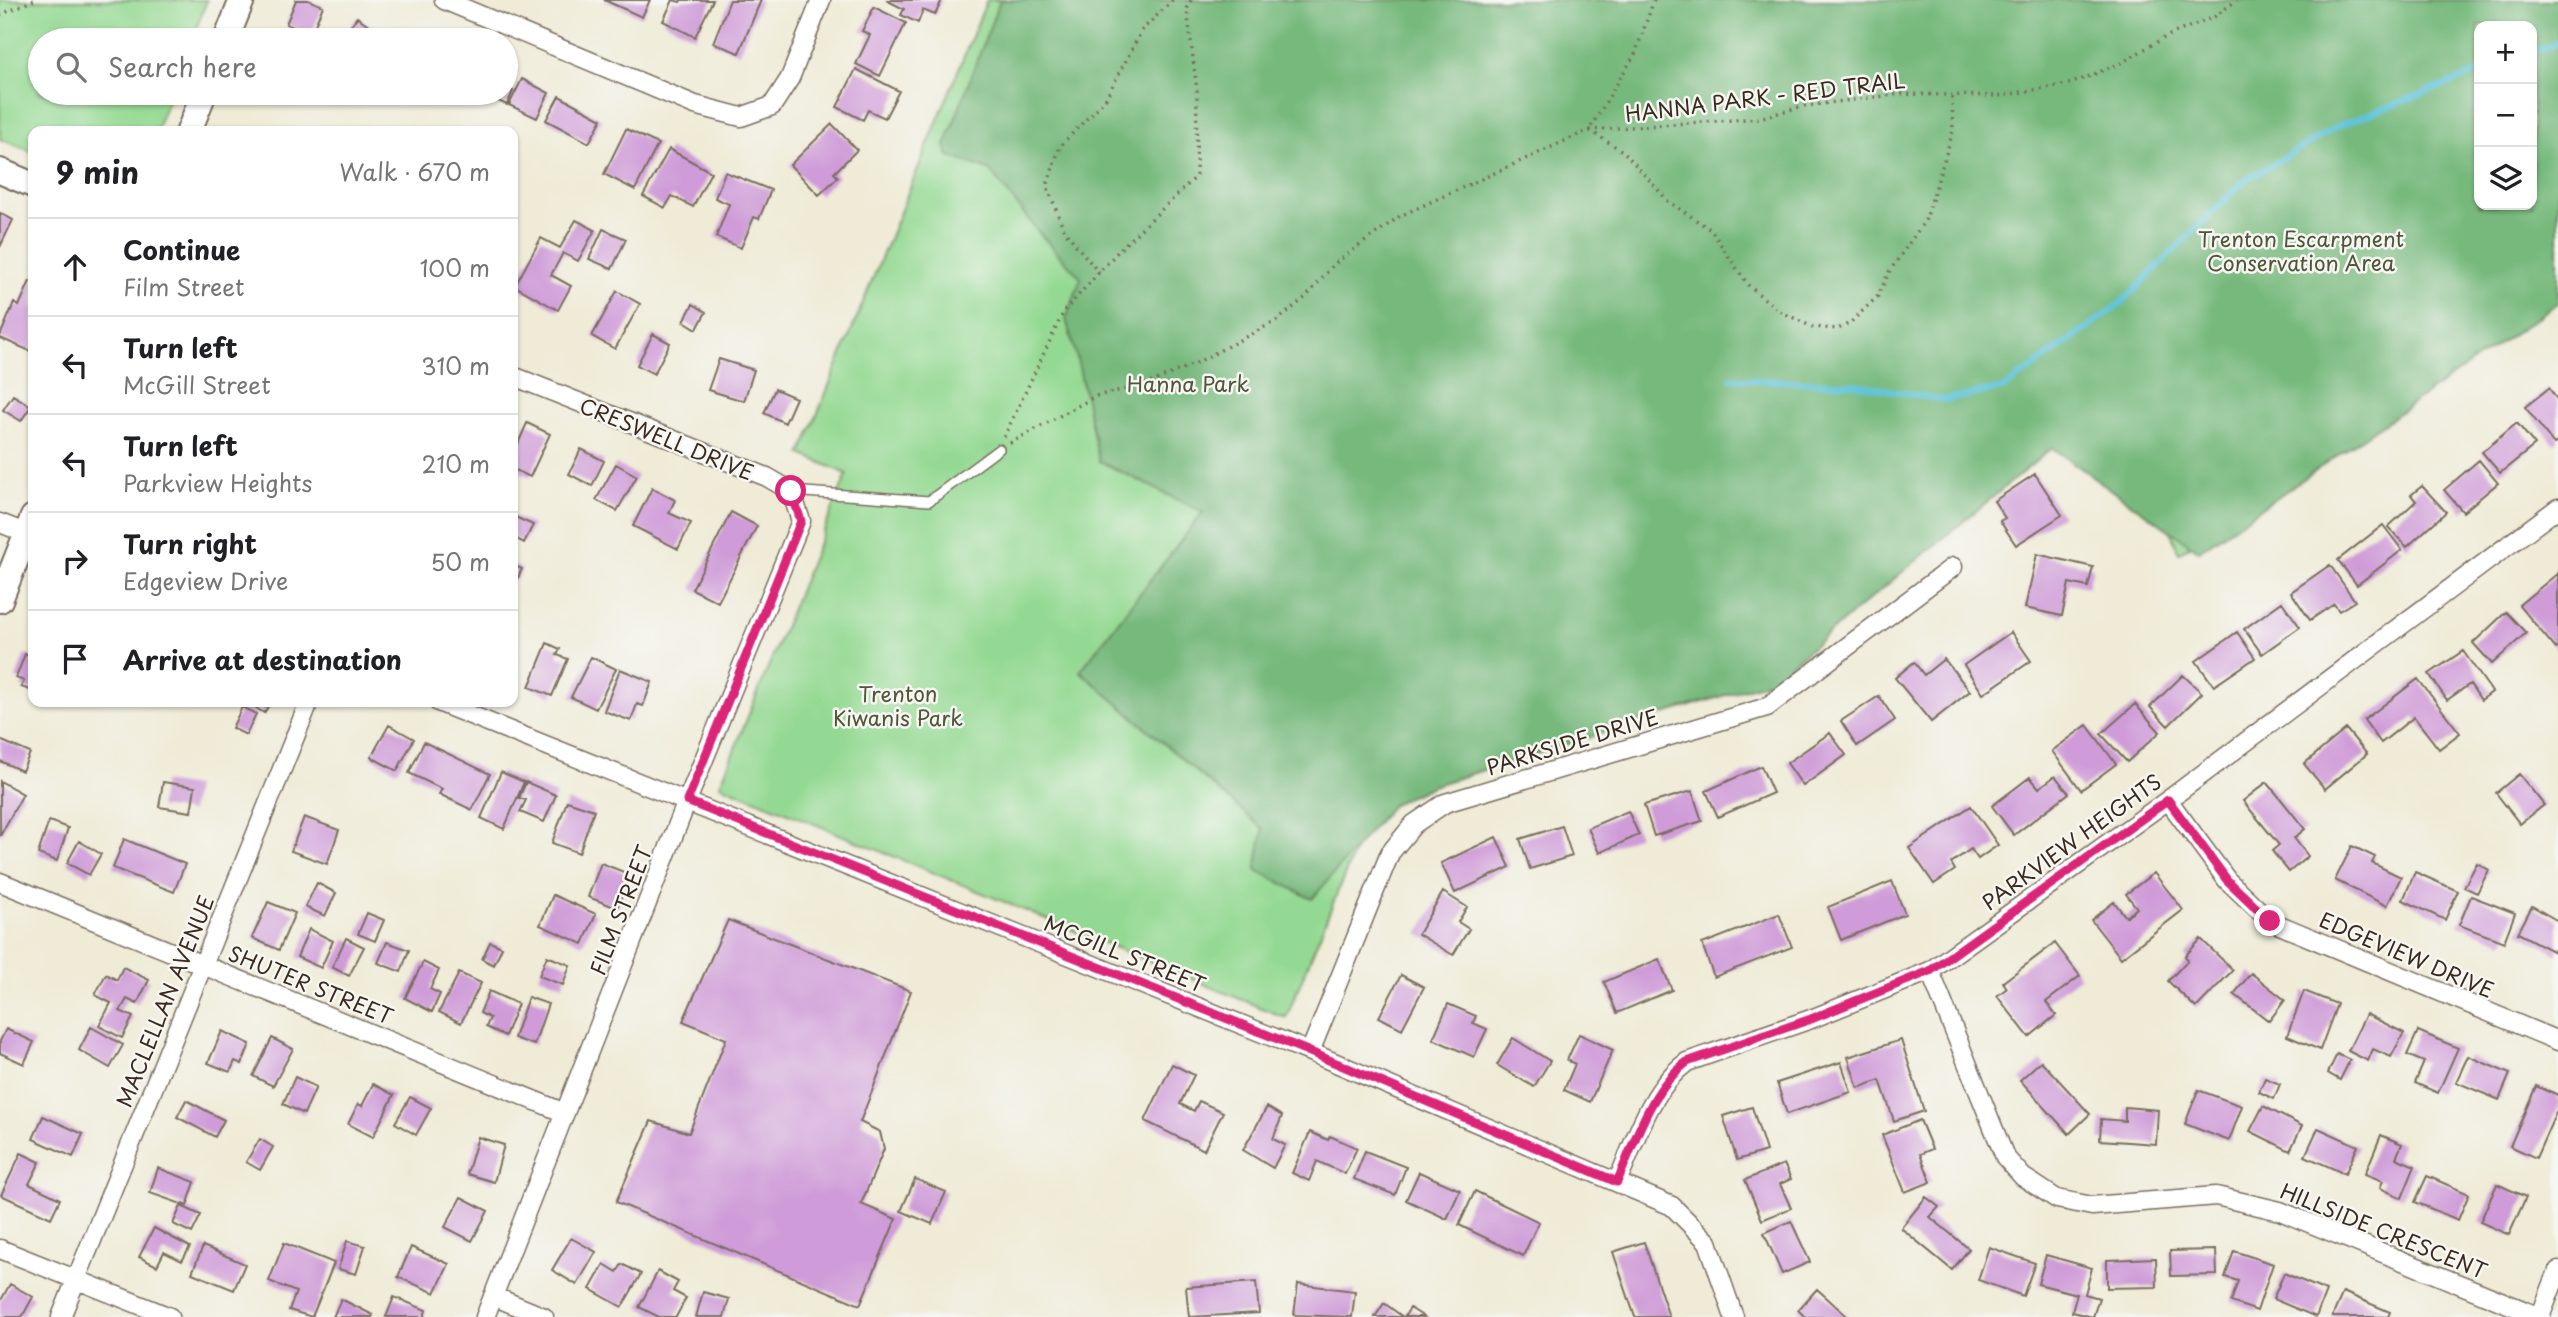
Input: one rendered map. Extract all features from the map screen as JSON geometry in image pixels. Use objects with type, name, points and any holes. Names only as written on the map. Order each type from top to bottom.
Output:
[{"type":"main road","points":[[231,28],[242,0]]},
{"type":"main road","points":[[191,126],[199,105]]},
{"type":"main road","points":[[0,171],[28,183]]},
{"type":"main road","points":[[0,600],[28,536]]},
{"type":"street","points":[[444,0],[511,28]]},
{"type":"street","points":[[518,31],[695,105],[741,117],[772,106],[790,78],[821,0]]},
{"type":"street","name":"CRESWELL DRIVE","points":[[518,378],[767,477],[791,491]]},
{"type":"street","name":"FILM STREET","points":[[485,1317],[687,801],[801,521],[791,491]]},
{"type":"street","name":"PARKVIEW HEIGHTS","points":[[1617,1182],[1650,1111],[1671,1074],[1687,1062],[1811,1019],[1930,971],[2168,800],[2558,508]]},
{"type":"street","points":[[0,523],[28,528]]},
{"type":"street","name":"PARKSIDE DRIVE","points":[[1310,1052],[1390,853],[1414,824],[1445,803],[1767,707],[1953,567]]},
{"type":"street","name":"MACLELLAN AVENUE","points":[[61,1317],[307,707]]},
{"type":"street","name":"MCGILL STREET","points":[[451,707],[1310,1052],[1672,1206],[1707,1242],[1734,1317]]},
{"type":"street","name":"EDGEVIEW DRIVE","points":[[2168,800],[2227,880],[2270,921],[2558,1041]]},
{"type":"street","name":"SHUTER STREET","points":[[0,882],[565,1113]]},
{"type":"street","name":"HILLSIDE CRESCENT","points":[[1930,971],[2005,1157],[2023,1177],[2057,1199],[2092,1206],[2216,1196],[2280,1211],[2540,1317]]},
{"type":"street","points":[[0,1249],[170,1317]]},
{"type":"street","points":[[2540,1317],[2558,1270]]},
{"type":"street","points":[[493,1296],[544,1317]]},
{"type":"lane","points":[[791,491],[929,501],[999,449]]},
{"type":"path","points":[[0,15],[34,0]]},
{"type":"path","points":[[1100,273],[1065,230],[1048,186],[1060,146],[1105,100],[1142,30],[1173,0]]},
{"type":"path","points":[[999,449],[1064,311],[1123,246],[1196,177],[1197,91],[1187,9],[1191,0]]},
{"type":"path","points":[[1654,0],[1635,54],[1589,130],[1624,152],[1668,201],[1711,230],[1748,285],[1777,310],[1812,327],[1838,329],[1850,323],[1878,296],[1889,272],[1926,219],[1953,131],[1952,95]]},
{"type":"path","name":"HANNA PARK - RED TRAIL","points":[[999,449],[1096,396],[1147,384],[1196,363],[1278,320],[1307,296],[1334,264],[1400,216],[1589,130],[1759,118],[1804,106],[1900,94],[1999,96],[2073,83],[2121,64],[2167,36],[2214,17],[2237,0]]},
{"type":"green space","points":[[0,0],[207,0],[196,28],[28,28],[28,105],[166,105],[158,126],[28,126],[28,150],[0,139]]},
{"type":"green space","name":"Hanna Park","points":[[987,0],[2558,0],[2558,281],[2179,553],[2153,489],[2079,391],[1376,798],[1286,1018],[720,785],[847,474],[801,454]]},
{"type":"green space","name":"Trenton Escarpment Conservation Area","points":[[1000,0],[2558,0],[2558,303],[2199,551],[2052,448],[1771,681],[1432,786],[1393,804],[1312,899],[1256,870],[1263,829],[1080,671],[1203,512],[1099,461],[1066,319],[1081,278],[1041,235],[989,170],[949,156],[945,146]]},
{"type":"building","points":[[296,0],[308,0],[323,6],[314,28],[295,28],[286,24]]},
{"type":"building","points":[[604,0],[650,0],[642,17]]},
{"type":"building","points":[[673,0],[713,0],[695,37],[663,21]]},
{"type":"building","points":[[730,0],[761,0],[739,53],[713,43]]},
{"type":"building","points":[[886,0],[942,0],[935,15],[923,10],[918,23],[901,15],[904,9]]},
{"type":"building","points":[[874,7],[906,23],[880,76],[856,64],[870,35],[862,31]]},
{"type":"building","points":[[357,17],[373,28],[349,28]]},
{"type":"building","points":[[856,69],[899,91],[885,118],[868,110],[863,120],[837,107]]},
{"type":"building","points":[[522,79],[549,93],[537,118],[509,105],[518,105],[518,87]]},
{"type":"building","points":[[559,96],[602,119],[589,143],[546,120]]},
{"type":"building","points":[[832,124],[857,150],[834,173],[838,177],[819,195],[790,165]]},
{"type":"building","points":[[626,129],[658,144],[635,190],[604,174]]},
{"type":"building","points":[[669,149],[711,172],[693,207],[672,196],[665,208],[643,196]]},
{"type":"building","points":[[725,172],[771,190],[759,219],[754,217],[741,248],[716,237],[729,204],[715,198]]},
{"type":"building","points":[[0,213],[13,220],[0,247]]},
{"type":"building","points":[[576,220],[595,230],[578,261],[563,253],[551,275],[571,286],[558,310],[518,288],[518,280],[541,238],[560,248]]},
{"type":"building","points":[[603,229],[626,239],[612,269],[589,259]]},
{"type":"building","points":[[28,286],[28,350],[0,338],[14,303],[19,306]]},
{"type":"building","points":[[617,291],[640,304],[615,349],[592,336]]},
{"type":"building","points":[[693,304],[706,312],[697,329],[684,321]]},
{"type":"building","points":[[653,334],[670,343],[654,374],[637,365]]},
{"type":"building","points":[[719,359],[754,370],[744,401],[708,390]]},
{"type":"building","points":[[2549,388],[2558,401],[2558,441],[2554,444],[2525,407]]},
{"type":"building","points":[[775,389],[796,398],[785,423],[764,413]]},
{"type":"building","points":[[13,395],[28,404],[28,410],[21,421],[3,410]]},
{"type":"building","points":[[527,423],[550,434],[530,477],[518,471],[518,444]]},
{"type":"building","points":[[2517,423],[2535,445],[2500,473],[2482,452]]},
{"type":"building","points":[[581,449],[604,461],[592,486],[569,474]]},
{"type":"building","points":[[2479,460],[2498,483],[2463,512],[2444,490]]},
{"type":"building","points":[[616,464],[637,476],[617,511],[596,500]]},
{"type":"building","points":[[2035,474],[2062,515],[2016,545],[2000,521],[2005,518],[1994,501]]},
{"type":"building","points":[[2422,486],[2446,512],[2407,547],[2388,527],[2416,501],[2411,495]]},
{"type":"building","points":[[652,488],[675,500],[669,513],[691,523],[678,549],[633,526]]},
{"type":"building","points":[[731,512],[757,526],[718,602],[692,589]]},
{"type":"building","points":[[518,518],[533,525],[524,543],[518,540]]},
{"type":"building","points":[[2383,525],[2402,550],[2357,585],[2338,560]]},
{"type":"building","points":[[2037,554],[2093,567],[2088,587],[2069,583],[2062,616],[2025,608]]},
{"type":"building","points":[[2330,565],[2355,601],[2339,611],[2334,604],[2310,620],[2291,592]]},
{"type":"building","points":[[2558,573],[2558,647],[2556,649],[2519,605]]},
{"type":"building","points":[[2282,602],[2300,627],[2262,654],[2244,629]]},
{"type":"building","points":[[2506,612],[2526,633],[2492,664],[2473,643]]},
{"type":"building","points":[[2011,632],[2031,661],[1983,694],[1964,665]]},
{"type":"building","points":[[2237,632],[2255,658],[2214,686],[2196,661]]},
{"type":"building","points":[[547,643],[560,649],[557,655],[568,659],[552,696],[529,687]]},
{"type":"building","points":[[2463,651],[2492,692],[2481,700],[2470,684],[2447,700],[2429,674]]},
{"type":"building","points":[[25,654],[28,656],[28,689],[21,687],[24,681],[16,678]]},
{"type":"building","points":[[591,657],[616,669],[596,709],[571,697]]},
{"type":"building","points":[[1944,659],[1970,691],[1931,722],[1895,678],[1914,662],[1924,675]]},
{"type":"building","points":[[620,669],[652,682],[643,706],[637,704],[631,721],[604,711]]},
{"type":"building","points":[[2183,675],[2202,693],[2168,726],[2150,707]]},
{"type":"building","points":[[2418,679],[2460,733],[2439,749],[2414,717],[2381,743],[2364,720]]},
{"type":"building","points":[[1879,696],[1895,720],[1857,746],[1841,721]]},
{"type":"building","points":[[2135,704],[2160,732],[2127,762],[2101,734]]},
{"type":"building","points":[[242,707],[256,714],[246,735],[232,728]]},
{"type":"building","points":[[255,707],[268,707],[264,713]]},
{"type":"building","points":[[389,725],[414,739],[397,771],[371,757]]},
{"type":"building","points":[[2087,725],[2116,764],[2081,790],[2052,751]]},
{"type":"building","points":[[2346,729],[2367,754],[2325,789],[2304,764]]},
{"type":"building","points":[[1830,733],[1846,755],[1803,786],[1787,763]]},
{"type":"building","points":[[0,740],[30,753],[22,771],[0,761]]},
{"type":"building","points":[[424,742],[490,774],[472,810],[439,794],[442,789],[409,773]]},
{"type":"building","points":[[1761,766],[1773,793],[1718,817],[1706,791]]},
{"type":"building","points":[[501,772],[524,782],[504,829],[481,818]]},
{"type":"building","points":[[2519,774],[2544,805],[2520,824],[2496,793]]},
{"type":"building","points":[[2055,776],[2069,793],[2014,835],[1992,806],[2030,777],[2039,788]]},
{"type":"building","points":[[0,781],[23,794],[0,836]]},
{"type":"building","points":[[163,782],[195,787],[191,812],[159,807]]},
{"type":"building","points":[[526,782],[556,795],[544,822],[520,812],[526,800],[519,798]]},
{"type":"building","points":[[2267,782],[2305,829],[2294,838],[2308,856],[2289,872],[2272,851],[2279,845],[2243,801]]},
{"type":"building","points":[[1692,791],[1702,821],[1654,836],[1644,805]]},
{"type":"building","points":[[567,801],[594,810],[579,853],[552,843]]},
{"type":"building","points":[[1971,806],[1998,845],[1978,859],[1971,849],[1951,863],[1955,870],[1934,884],[1909,848]]},
{"type":"building","points":[[1628,811],[1639,835],[1599,853],[1588,828]]},
{"type":"building","points":[[304,817],[339,830],[327,864],[291,851]]},
{"type":"building","points":[[49,821],[68,828],[57,861],[38,854]]},
{"type":"building","points":[[1562,826],[1572,856],[1530,869],[1520,839]]},
{"type":"building","points":[[1496,837],[1510,867],[1455,893],[1441,863]]},
{"type":"building","points":[[124,839],[185,864],[174,892],[113,868]]},
{"type":"building","points":[[79,841],[101,854],[89,875],[67,863]]},
{"type":"building","points":[[2352,846],[2375,857],[2372,863],[2401,877],[2387,906],[2335,880]]},
{"type":"building","points":[[601,863],[629,874],[617,908],[588,897]]},
{"type":"building","points":[[2477,863],[2489,870],[2477,893],[2464,887]]},
{"type":"building","points":[[2415,872],[2458,891],[2445,920],[2403,900]]},
{"type":"building","points":[[2154,873],[2183,910],[2121,958],[2091,920],[2114,902],[2126,917],[2137,908],[2126,894]]},
{"type":"building","points":[[1892,881],[1905,914],[1841,940],[1828,907]]},
{"type":"building","points":[[317,883],[336,893],[325,916],[305,907]]},
{"type":"building","points":[[1443,892],[1467,907],[1458,922],[1469,929],[1453,955],[1418,934]]},
{"type":"building","points":[[553,895],[596,914],[583,944],[540,925]]},
{"type":"building","points":[[2471,896],[2515,913],[2504,942],[2459,925]]},
{"type":"building","points":[[268,902],[295,913],[279,950],[252,938]]},
{"type":"building","points":[[2532,906],[2558,921],[2558,954],[2518,933]]},
{"type":"building","points":[[367,913],[384,920],[375,941],[358,934]]},
{"type":"building","points":[[1779,914],[1792,947],[1714,977],[1702,944]]},
{"type":"building","points":[[728,920],[911,991],[860,1122],[880,1132],[884,1149],[861,1204],[896,1219],[860,1305],[616,1202],[651,1121],[689,1133],[726,1039],[683,1021]]},
{"type":"building","points":[[309,929],[333,941],[321,968],[297,957]]},
{"type":"building","points":[[346,938],[364,947],[349,976],[332,967]]},
{"type":"building","points":[[2201,939],[2233,970],[2196,1008],[2168,981],[2188,960],[2185,956]]},
{"type":"building","points":[[387,942],[409,950],[401,972],[378,963]]},
{"type":"building","points":[[490,942],[502,947],[494,965],[482,959]]},
{"type":"building","points":[[2055,943],[2080,976],[2046,1002],[2056,1015],[2029,1037],[1997,996],[2007,988],[2003,982]]},
{"type":"building","points":[[547,956],[570,965],[563,985],[539,976]]},
{"type":"building","points":[[1659,959],[1672,990],[1617,1013],[1604,982]]},
{"type":"building","points":[[423,962],[439,970],[430,989],[440,994],[432,1012],[405,998]]},
{"type":"building","points":[[123,967],[149,980],[137,1004],[127,999],[120,1011],[133,1017],[122,1038],[99,1026],[111,1003],[95,995],[106,974],[117,980]]},
{"type":"building","points":[[459,973],[481,983],[461,1023],[439,1012]]},
{"type":"building","points":[[2251,973],[2285,1000],[2269,1021],[2234,994]]},
{"type":"building","points":[[1401,975],[1424,987],[1402,1029],[1379,1017]]},
{"type":"building","points":[[489,991],[518,1004],[505,1036],[486,1027],[490,1018],[480,1013]]},
{"type":"building","points":[[2304,991],[2337,1004],[2320,1050],[2287,1036]]},
{"type":"building","points":[[528,997],[548,1004],[534,1045],[514,1038]]},
{"type":"building","points":[[1448,1004],[1476,1016],[1473,1023],[1487,1029],[1474,1057],[1433,1039]]},
{"type":"building","points":[[2366,1014],[2404,1033],[2391,1057],[2373,1049],[2368,1061],[2348,1051]]},
{"type":"building","points":[[91,1027],[123,1045],[110,1068],[79,1050]]},
{"type":"building","points":[[6,1029],[34,1042],[24,1064],[0,1053],[0,1041]]},
{"type":"building","points":[[222,1031],[250,1044],[242,1064],[235,1061],[230,1072],[208,1063]]},
{"type":"building","points":[[2418,1031],[2458,1048],[2438,1093],[2415,1083],[2424,1062],[2407,1055]]},
{"type":"building","points":[[1579,1034],[1613,1050],[1590,1102],[1564,1090],[1575,1064],[1567,1060]]},
{"type":"building","points":[[272,1038],[293,1049],[273,1086],[253,1076]]},
{"type":"building","points":[[1513,1038],[1550,1061],[1534,1087],[1497,1065]]},
{"type":"building","points":[[1901,1040],[1924,1111],[1894,1121],[1880,1080],[1858,1088],[1848,1057]]},
{"type":"building","points":[[2337,1054],[2350,1060],[2340,1080],[2328,1073]]},
{"type":"building","points":[[2468,1056],[2510,1074],[2499,1100],[2456,1082]]},
{"type":"building","points":[[2041,1061],[2090,1114],[2069,1134],[2020,1080]]},
{"type":"building","points":[[1841,1062],[1851,1092],[1787,1114],[1777,1083]]},
{"type":"building","points":[[1172,1064],[1194,1075],[1180,1104],[1194,1111],[1199,1101],[1223,1112],[1204,1150],[1145,1121]]},
{"type":"building","points":[[295,1077],[316,1087],[304,1114],[283,1104]]},
{"type":"building","points":[[2265,1078],[2280,1084],[2274,1099],[2259,1092]]},
{"type":"building","points":[[373,1084],[394,1095],[373,1137],[348,1124],[358,1104],[362,1106]]},
{"type":"building","points":[[2536,1086],[2558,1096],[2558,1108],[2536,1158],[2510,1146]]},
{"type":"building","points":[[2198,1090],[2242,1106],[2229,1141],[2185,1124]]},
{"type":"building","points":[[410,1097],[431,1108],[416,1135],[395,1123]]},
{"type":"building","points":[[186,1100],[224,1120],[215,1137],[177,1117]]},
{"type":"building","points":[[2263,1106],[2302,1126],[2290,1151],[2250,1131]]},
{"type":"building","points":[[1267,1107],[1282,1116],[1273,1139],[1285,1145],[1273,1168],[1243,1150]]},
{"type":"building","points":[[1752,1107],[1766,1151],[1737,1160],[1723,1116]]},
{"type":"building","points":[[2125,1107],[2158,1110],[2156,1144],[2100,1140],[2101,1119],[2125,1121]]},
{"type":"building","points":[[43,1116],[83,1134],[73,1157],[33,1139]]},
{"type":"building","points":[[1920,1120],[1932,1149],[1920,1154],[1931,1182],[1905,1192],[1882,1135]]},
{"type":"building","points":[[2318,1128],[2358,1146],[2345,1174],[2305,1156]]},
{"type":"building","points":[[1310,1132],[1328,1140],[1330,1136],[1357,1148],[1345,1174],[1317,1161],[1309,1181],[1292,1173]]},
{"type":"building","points":[[2381,1135],[2402,1144],[2396,1158],[2415,1166],[2402,1198],[2380,1188],[2383,1181],[2365,1174]]},
{"type":"building","points":[[478,1137],[504,1145],[494,1182],[467,1174]]},
{"type":"building","points":[[260,1139],[273,1147],[260,1170],[246,1162]]},
{"type":"building","points":[[1365,1151],[1406,1167],[1395,1195],[1354,1179]]},
{"type":"building","points":[[21,1153],[40,1162],[29,1184],[60,1199],[51,1218],[1,1195]]},
{"type":"building","points":[[1784,1164],[1791,1179],[1780,1184],[1791,1208],[1762,1220],[1745,1180]]},
{"type":"building","points":[[158,1168],[195,1182],[187,1206],[150,1193]]},
{"type":"building","points":[[1419,1172],[1460,1190],[1447,1219],[1406,1200]]},
{"type":"building","points":[[2427,1176],[2469,1194],[2458,1220],[2415,1202]]},
{"type":"building","points":[[915,1179],[946,1192],[932,1224],[901,1211]]},
{"type":"building","points":[[2497,1184],[2526,1197],[2509,1235],[2480,1222]]},
{"type":"building","points":[[1475,1191],[1539,1222],[1523,1256],[1459,1225]]},
{"type":"building","points":[[461,1197],[488,1211],[472,1241],[445,1227]]},
{"type":"building","points":[[1926,1197],[1939,1207],[1930,1217],[1969,1249],[1952,1270],[1901,1228]]},
{"type":"building","points":[[181,1206],[201,1215],[192,1233],[173,1224]]},
{"type":"building","points":[[1791,1221],[1810,1262],[1782,1274],[1764,1233]]},
{"type":"building","points":[[154,1228],[190,1247],[182,1261],[164,1252],[157,1266],[139,1257]]},
{"type":"building","points":[[571,1238],[596,1252],[577,1285],[552,1270]]},
{"type":"building","points":[[347,1241],[365,1246],[356,1274],[338,1269]]},
{"type":"building","points":[[1644,1242],[1669,1317],[1635,1317],[1613,1252]]},
{"type":"building","points":[[284,1243],[334,1263],[312,1317],[289,1310],[296,1292],[269,1281]]},
{"type":"building","points":[[203,1246],[245,1264],[234,1290],[192,1273]]},
{"type":"building","points":[[411,1247],[449,1264],[435,1293],[398,1277]]},
{"type":"building","points":[[1989,1247],[2035,1263],[2023,1296],[1978,1280]]},
{"type":"building","points":[[2216,1250],[2217,1275],[2171,1276],[2170,1251]]},
{"type":"building","points":[[2234,1251],[2273,1264],[2257,1311],[2231,1302],[2238,1281],[2225,1277]]},
{"type":"building","points":[[2046,1255],[2092,1268],[2085,1294],[2099,1298],[2093,1317],[2072,1312],[2077,1294],[2038,1284]]},
{"type":"building","points":[[2156,1258],[2157,1287],[2107,1288],[2107,1260]]},
{"type":"building","points":[[604,1264],[617,1272],[622,1264],[641,1274],[622,1307],[590,1289]]},
{"type":"building","points":[[658,1271],[678,1282],[673,1291],[686,1298],[676,1317],[659,1317],[639,1307]]},
{"type":"building","points":[[2284,1273],[2326,1291],[2316,1317],[2273,1299]]},
{"type":"building","points":[[1256,1282],[1259,1313],[1189,1317],[1186,1287]]},
{"type":"building","points":[[10,1284],[33,1297],[22,1317],[0,1317],[0,1302]]},
{"type":"building","points":[[1298,1284],[1355,1291],[1352,1317],[1294,1315]]},
{"type":"building","points":[[1817,1289],[1848,1317],[1805,1317],[1798,1310]]},
{"type":"building","points":[[703,1292],[729,1299],[724,1317],[696,1317]]},
{"type":"building","points":[[2343,1292],[2390,1312],[2388,1317],[2332,1317]]},
{"type":"building","points":[[394,1297],[426,1310],[424,1317],[386,1317]]},
{"type":"building","points":[[341,1299],[373,1315],[372,1317],[333,1317]]},
{"type":"building","points":[[1384,1303],[1403,1317],[1375,1317]]},
{"type":"building","points":[[1410,1308],[1424,1317],[1404,1317]]},
{"type":"waterway","points":[[2537,50],[2558,42]]},
{"type":"waterway","points":[[1731,379],[1854,384],[1944,400],[2004,388],[2121,303],[2244,181],[2338,126],[2474,74]]},
{"type":"route","points":[[791,491],[801,521],[687,801],[1310,1052],[1617,1182],[1650,1111],[1671,1074],[1687,1062],[1811,1019],[1930,971],[2168,800],[2227,880],[2270,921]]},
{"type":"park label","name":"Trenton Kiwanis Park","points":[[898,705]]}]
